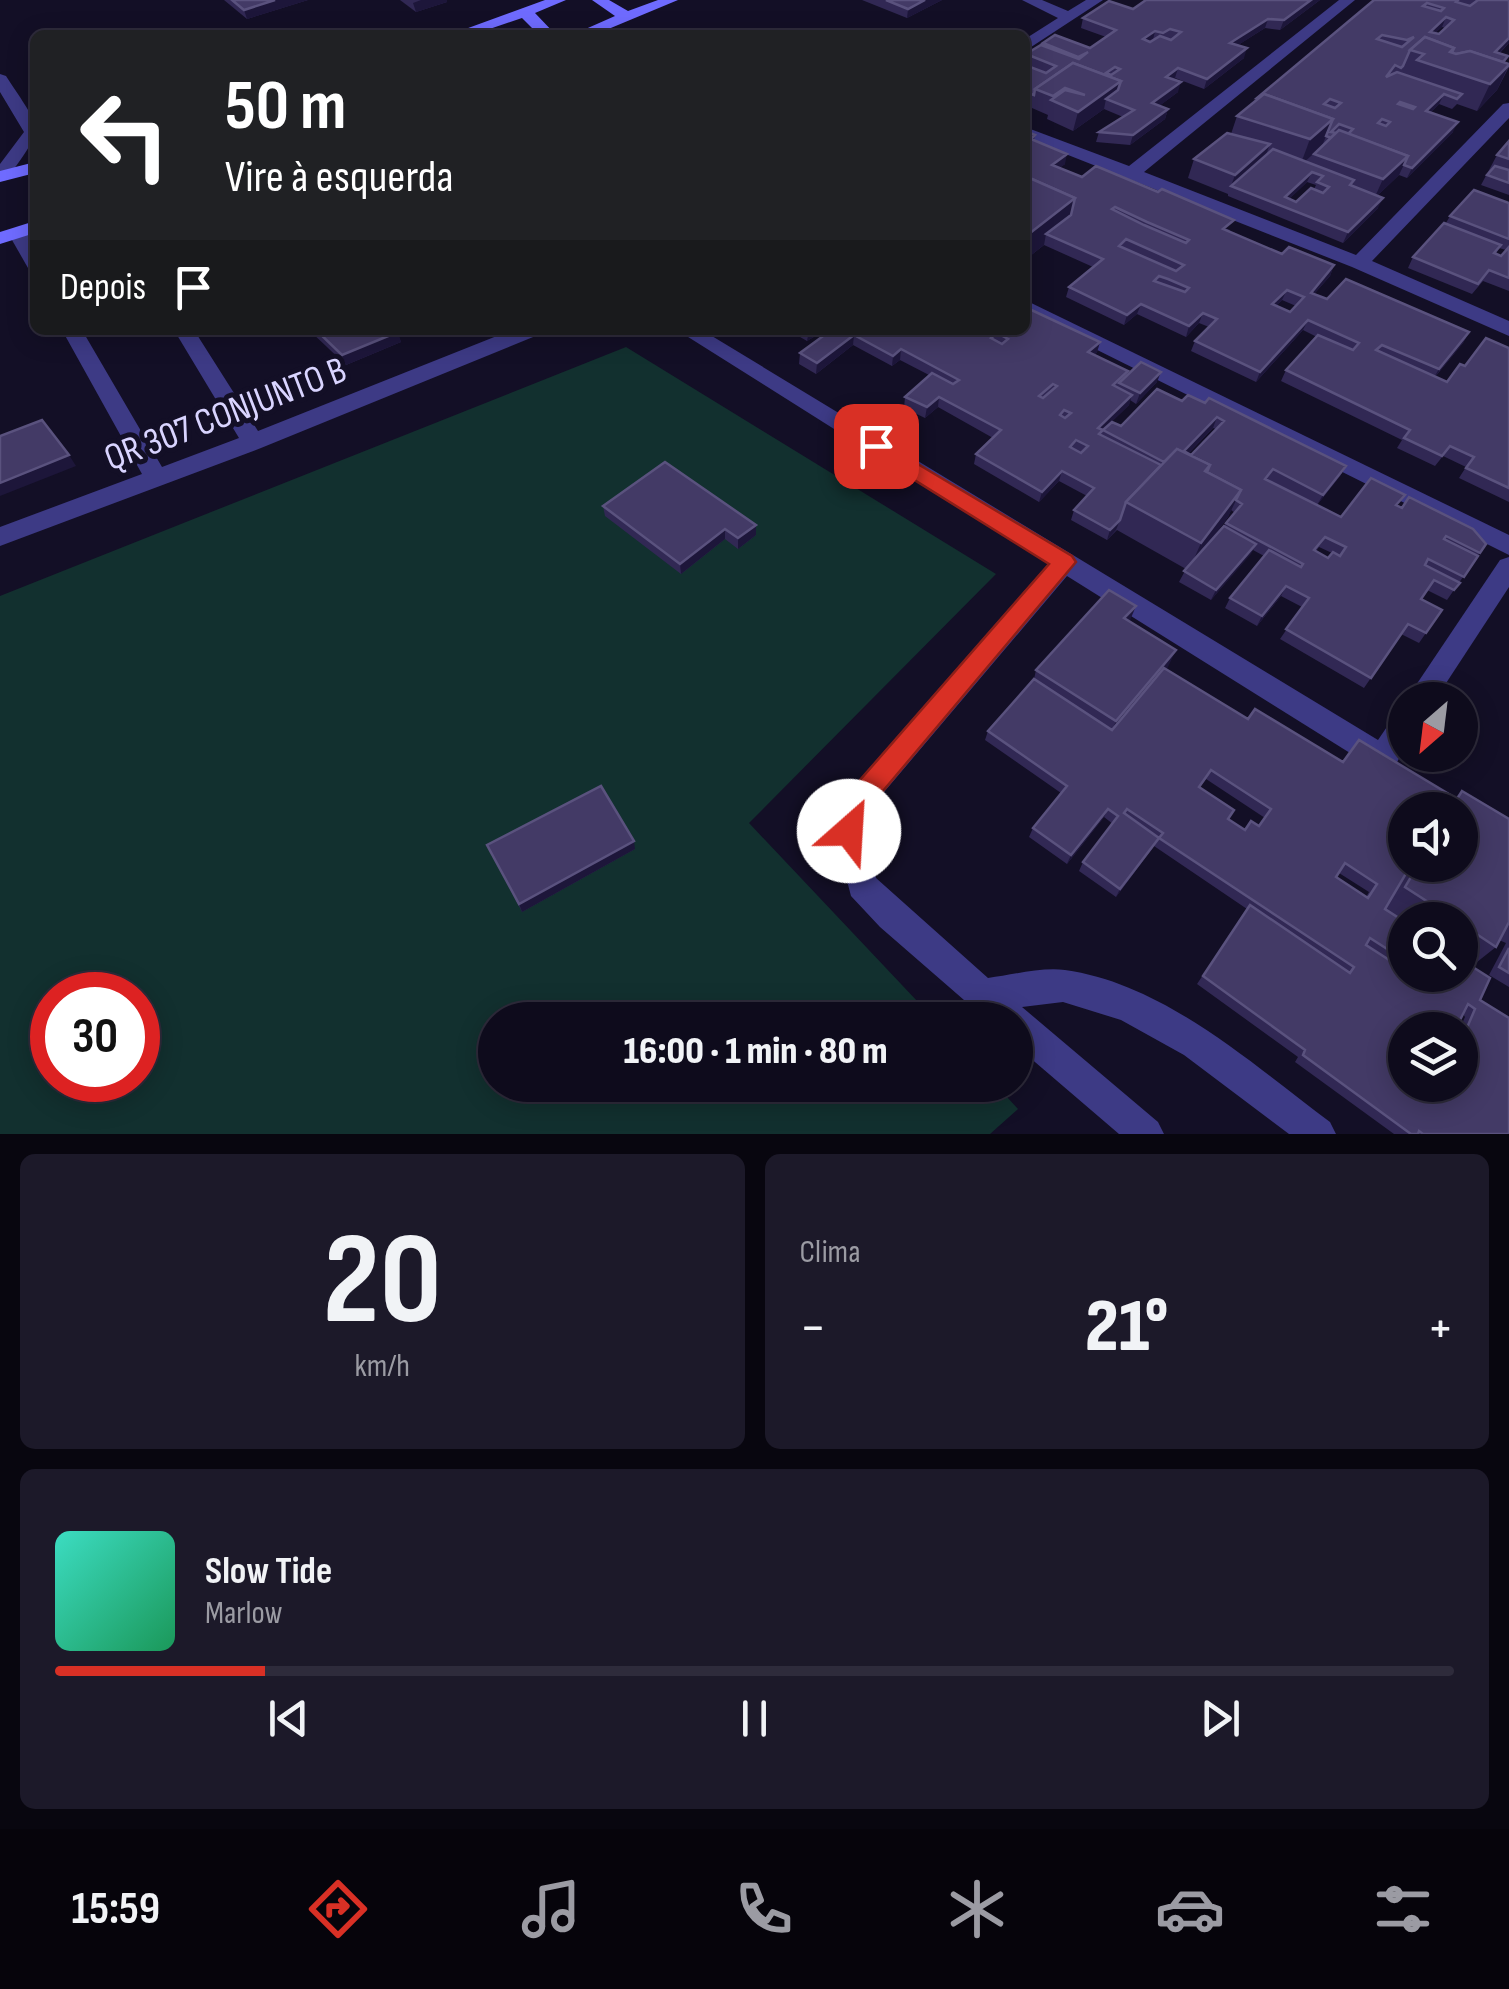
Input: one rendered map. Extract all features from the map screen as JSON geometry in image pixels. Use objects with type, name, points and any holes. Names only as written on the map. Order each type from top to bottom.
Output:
[{"type":"main road","points":[[472,30],[559,0]]},
{"type":"main road","points":[[599,0],[627,18]]},
{"type":"main road","points":[[594,30],[671,0]]},
{"type":"main road","points":[[525,12],[543,30]]},
{"type":"main road","points":[[0,177],[30,168]]},
{"type":"street","points":[[1029,0],[1069,17]]},
{"type":"street","points":[[1030,43],[1096,0]]},
{"type":"street","points":[[1133,172],[1348,0]]},
{"type":"street","points":[[0,80],[30,130]]},
{"type":"street","points":[[1359,263],[1509,108]]},
{"type":"street","points":[[1030,134],[1359,263],[1509,328]]},
{"type":"street","points":[[0,177],[30,139]]},
{"type":"street","points":[[17,232],[30,255]]},
{"type":"street","points":[[1030,308],[1509,546]]},
{"type":"street","points":[[75,335],[156,478]]},
{"type":"street","points":[[187,335],[253,442]]},
{"type":"street","name":"QR 307 CONJUNTO B","points":[[0,537],[253,442],[519,335]]},
{"type":"street","points":[[694,335],[1414,776]]},
{"type":"street","points":[[991,1002],[890,916],[862,886],[849,831],[869,789],[1064,562]]},
{"type":"street","points":[[1432,682],[1509,567]]},
{"type":"street","points":[[1382,758],[1388,749]]},
{"type":"street","points":[[982,995],[1063,986],[1127,1004],[1196,1043],[1318,1134]]},
{"type":"street","points":[[1033,1037],[1146,1134]]},
{"type":"green space","points":[[626,347],[996,574],[749,823],[918,1002],[478,1002],[478,1102],[1012,1102],[1018,1109],[990,1134],[0,1134],[0,596]]},
{"type":"building","points":[[232,0],[275,0],[244,10]]},
{"type":"building","points":[[886,0],[925,0],[908,9]]},
{"type":"building","points":[[1146,0],[1311,0],[1284,20],[1268,19],[1230,43],[1247,48],[1207,79],[1178,68],[1166,77],[1181,82],[1152,103],[1168,109],[1133,135],[1099,132],[1134,110],[1106,99],[1118,90],[1121,81],[1073,63],[1035,89],[1034,95],[1030,94],[1030,67],[1046,73],[1056,66],[1030,56],[1030,52],[1041,45],[1079,59],[1088,52],[1078,57],[1043,43],[1055,35],[1090,48],[1116,30],[1083,18],[1109,1],[1133,9]],"holes":[[[1155,31],[1181,32],[1171,40],[1160,36],[1150,42],[1143,39]]]},
{"type":"building","points":[[1374,0],[1458,0],[1470,6],[1478,0],[1509,0],[1509,38],[1495,52],[1508,56],[1503,62],[1470,51],[1452,53],[1454,48],[1425,37],[1410,50],[1403,66],[1395,65],[1386,77],[1397,72],[1462,94],[1457,99],[1444,94],[1426,111],[1458,122],[1412,168],[1404,165],[1408,156],[1348,134],[1353,129],[1339,124],[1331,138],[1326,136],[1333,119],[1264,94],[1257,98]],"holes":[[[1427,3],[1444,8],[1441,11],[1423,6]],[[1446,17],[1454,20],[1439,34],[1430,32]],[[1382,35],[1407,40],[1414,37],[1402,47],[1377,39]],[[1330,99],[1341,103],[1335,108],[1324,104]]]},
{"type":"building","points":[[1425,37],[1454,48],[1450,52],[1456,54],[1470,51],[1509,65],[1490,84],[1417,60],[1424,54],[1410,50]]},
{"type":"building","points":[[1073,63],[1121,81],[1078,112],[1051,100],[1065,90],[1085,95],[1065,88],[1053,96],[1035,89]]},
{"type":"building","points":[[1264,94],[1333,119],[1310,139],[1237,116]]},
{"type":"building","points":[[1339,130],[1408,156],[1383,179],[1314,154]]},
{"type":"building","points":[[1030,133],[1035,135],[1031,139],[1067,154],[1052,165],[1082,177],[1096,166],[1158,192],[1162,189],[1234,220],[1223,229],[1282,254],[1289,247],[1334,265],[1311,293],[1327,299],[1346,279],[1469,332],[1439,369],[1382,345],[1376,350],[1447,382],[1486,338],[1509,348],[1509,488],[1466,468],[1474,457],[1450,446],[1442,456],[1404,438],[1410,430],[1286,370],[1318,335],[1353,350],[1359,343],[1308,320],[1260,372],[1195,341],[1217,319],[1203,313],[1189,326],[1141,304],[1127,315],[1069,287],[1103,259],[1046,234],[1071,215],[1075,198],[1030,178]],"holes":[[[1112,209],[1189,240],[1186,243],[1144,225]],[[1126,239],[1184,265],[1176,271],[1119,246]],[[1159,276],[1189,288],[1185,292],[1154,281]],[[1287,290],[1304,297],[1290,312],[1272,304]]]},
{"type":"building","points":[[1227,133],[1270,144],[1235,175],[1194,159]]},
{"type":"building","points":[[1509,141],[1509,159],[1497,155]]},
{"type":"building","points":[[1273,149],[1354,180],[1350,185],[1383,198],[1348,232],[1231,186]],"holes":[[[1312,172],[1323,176],[1317,182],[1329,187],[1323,193],[1311,188],[1296,202],[1285,197]]]},
{"type":"building","points":[[1495,166],[1509,170],[1509,183],[1487,175]]},
{"type":"building","points":[[1030,178],[1075,198],[1030,233]]},
{"type":"building","points":[[1474,190],[1509,203],[1509,239],[1450,216]]},
{"type":"building","points":[[1444,223],[1501,245],[1494,253],[1501,256],[1509,247],[1509,278],[1489,270],[1478,284],[1413,257]]},
{"type":"building","points":[[1030,309],[1100,342],[1088,352],[1128,371],[1113,385],[1132,395],[1098,428],[1103,430],[1099,434],[1161,465],[1126,502],[1120,520],[1110,530],[1074,510],[1094,488],[1062,471],[1042,492],[976,454],[1001,430],[939,397],[927,407],[905,397],[932,373],[953,384],[959,380],[901,349],[893,356],[854,335],[995,335],[991,338],[1002,344],[1008,339],[1001,335],[1030,335]],"holes":[[[1053,384],[1057,386],[1043,398],[1039,396]],[[1076,440],[1088,446],[1081,453],[1070,447]]]},
{"type":"building","points":[[321,335],[391,335],[342,355]]},
{"type":"building","points":[[825,335],[854,335],[817,363],[800,353]]},
{"type":"building","points":[[1141,362],[1161,372],[1140,393],[1119,383]]},
{"type":"building","points":[[1157,389],[1182,401],[1188,395],[1205,403],[1209,398],[1346,466],[1323,495],[1273,469],[1265,479],[1341,517],[1371,478],[1405,495],[1396,505],[1402,508],[1409,497],[1473,529],[1486,544],[1480,553],[1446,536],[1444,539],[1478,556],[1464,577],[1428,559],[1425,565],[1460,583],[1454,590],[1434,580],[1421,599],[1442,610],[1426,633],[1408,624],[1371,678],[1286,629],[1309,598],[1286,586],[1262,616],[1230,598],[1269,550],[1301,567],[1303,564],[1226,523],[1242,504],[1236,500],[1241,490],[1207,472],[1210,465],[1177,449],[1164,462],[1103,430],[1112,422],[1121,426]],"holes":[[[1217,417],[1224,421],[1191,455],[1184,451]],[[1325,537],[1346,547],[1340,556],[1333,552],[1328,558],[1314,550]]]},
{"type":"building","points":[[42,420],[69,455],[0,483],[0,436]]},
{"type":"building","points":[[1177,449],[1210,465],[1205,471],[1241,490],[1201,543],[1126,502]]},
{"type":"building","points":[[665,462],[756,525],[738,538],[725,529],[680,564],[603,506]]},
{"type":"building","points":[[1224,526],[1256,544],[1216,590],[1184,571]]},
{"type":"building","points":[[1109,590],[1136,606],[1124,618],[1176,650],[1116,721],[1036,670]]},
{"type":"building","points":[[1164,668],[1248,719],[1255,709],[1343,762],[1359,740],[1388,757],[1388,772],[1412,772],[1445,792],[1388,792],[1388,882],[1401,882],[1385,909],[1388,950],[1370,938],[1366,945],[1388,959],[1388,992],[1478,992],[1478,970],[1490,978],[1480,1000],[1509,1018],[1509,1134],[1411,1134],[1203,976],[1250,905],[1350,973],[1354,967],[1159,838],[1120,889],[1083,862],[1118,816],[1108,809],[1071,855],[1033,828],[1067,786],[988,731],[1034,679],[1112,730]],"holes":[[[1211,770],[1271,809],[1259,826],[1251,821],[1245,830],[1228,819],[1234,810],[1199,787]],[[1127,809],[1163,833],[1159,838],[1124,813]],[[1345,863],[1377,884],[1368,898],[1336,877]]]},
{"type":"building","points":[[601,786],[634,841],[519,904],[487,845]]},
{"type":"building","points":[[1478,801],[1509,819],[1509,922],[1496,947],[1478,935],[1478,902],[1428,902],[1405,887],[1408,882],[1478,882]]},
{"type":"building","points":[[1509,948],[1509,973],[1499,967]]},
{"type":"route","points":[[849,831],[869,789],[1064,562],[876,446]]}]
